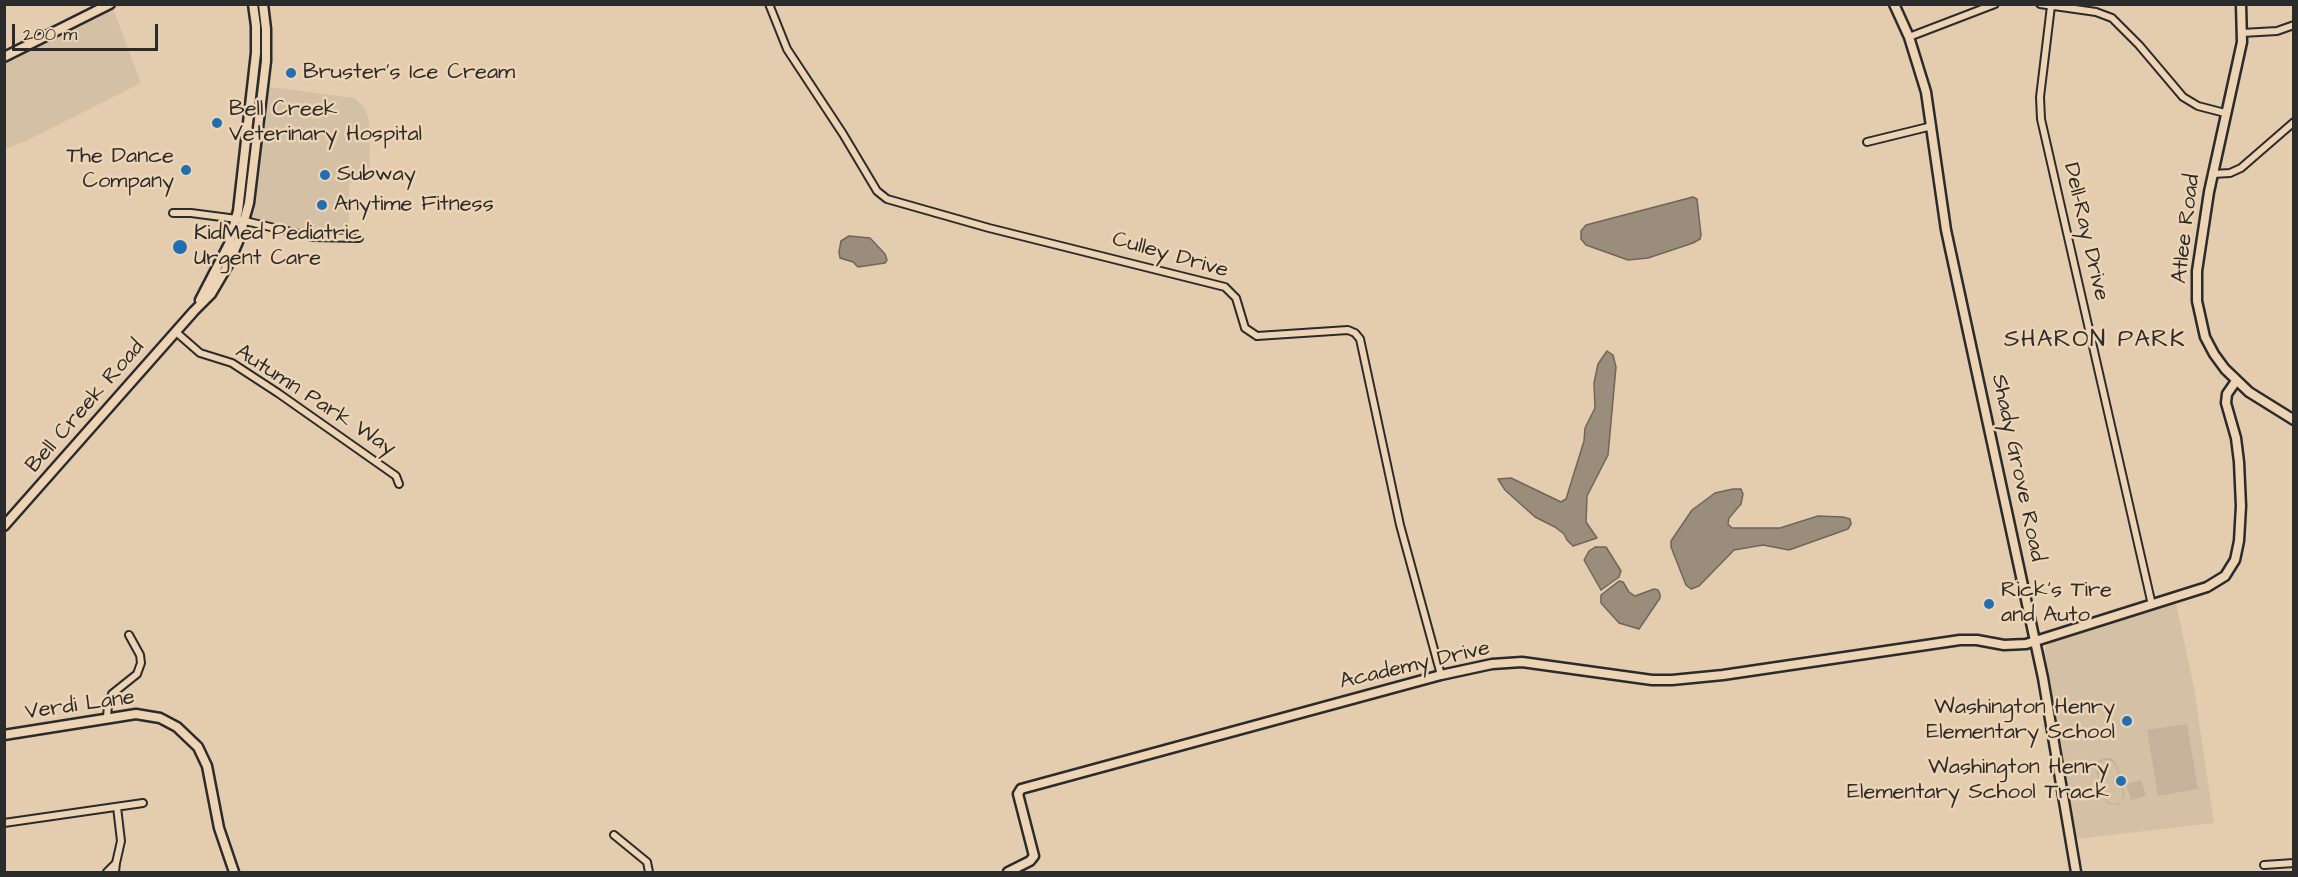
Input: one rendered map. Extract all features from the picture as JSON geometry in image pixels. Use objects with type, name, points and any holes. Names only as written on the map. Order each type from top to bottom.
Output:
[{"type":"street","points":[[4,57],[107,7],[118,4]]},
{"type":"street","name":"Bell Creek Road","points":[[241,219],[256,53],[253,4]]},
{"type":"street","name":"Bell Creek Road","points":[[4,526],[211,294],[225,272],[241,219],[266,61],[263,4]]},
{"type":"street","name":"Culley Drive","points":[[769,4],[787,49],[877,191],[887,199],[978,226],[1226,287],[1236,298],[1245,328],[1257,336],[1348,330],[1355,333],[1360,339],[1400,525],[1441,675]]},
{"type":"street","name":"Shady Grove Road","points":[[1894,4],[1909,37],[1922,76],[1932,126],[1946,230],[2035,642],[2052,727],[2076,873]]},
{"type":"street","points":[[1909,37],[1995,4]]},
{"type":"street","points":[[2040,4],[2096,12],[2112,18],[2139,45],[2183,97],[2198,106],[2225,113]]},
{"type":"street","name":"Atlee Road","points":[[2241,4],[2242,33],[2212,174],[2199,257],[2197,301],[2201,325],[2211,348],[2236,381],[2249,393],[2294,420]]},
{"type":"street","name":"Dell-Ray Drive","points":[[2051,6],[2040,97],[2041,119],[2152,605]]},
{"type":"street","points":[[2242,33],[2277,31],[2294,25]]},
{"type":"street","points":[[2212,174],[2229,173],[2241,168],[2294,122]]},
{"type":"street","points":[[1867,142],[1932,126]]},
{"type":"street","points":[[173,213],[241,219],[307,237],[359,238]]},
{"type":"street","name":"Autumn Park Way","points":[[176,332],[200,353],[232,363],[278,393],[396,476],[399,484]]},
{"type":"street","name":"Academy Drive","points":[[1008,873],[1030,861],[1034,856],[1018,794],[1021,789],[1441,675],[1492,664],[1522,662],[1652,680],[1678,680],[1960,640],[1977,640],[2004,645],[2035,642],[2214,584],[2225,576],[2235,560],[2241,525],[2239,462],[2236,438],[2226,403],[2227,394],[2236,381]]},
{"type":"street","points":[[107,717],[112,694],[137,674],[141,663],[140,655],[129,634]]},
{"type":"street","name":"Verdi Lane","points":[[4,735],[136,714],[151,715],[177,726],[194,742],[207,766],[219,828],[234,873]]},
{"type":"street","points":[[4,823],[143,803]]},
{"type":"street","points":[[115,873],[121,841],[117,807]]},
{"type":"street","points":[[614,835],[647,862],[649,873]]},
{"type":"street","points":[[107,873],[116,863]]},
{"type":"street","points":[[2264,865],[2294,863]]},
{"type":"shaded area","points":[[112,6],[141,83],[26,141],[5,149],[5,61]]},
{"type":"shaded area","points":[[263,86],[354,98],[365,108],[369,121],[370,169],[369,173],[349,184],[349,238],[325,239],[245,220]]},
{"type":"shaded area","points":[[1693,197],[1697,199],[1701,235],[1700,239],[1693,243],[1648,258],[1628,260],[1586,245],[1581,239],[1581,231],[1586,225]]},
{"type":"shaded area","points":[[849,236],[870,238],[885,254],[887,260],[885,263],[858,267],[853,262],[840,258],[841,241]]},
{"type":"shaded area","points":[[1607,351],[1613,355],[1616,367],[1608,455],[1587,496],[1586,522],[1597,538],[1573,546],[1555,527],[1535,517],[1505,490],[1498,479],[1511,478],[1561,502],[1566,499],[1584,441],[1585,428],[1595,408],[1594,383],[1598,364]]},
{"type":"shaded area","points":[[1741,489],[1743,494],[1741,504],[1729,518],[1728,524],[1732,528],[1780,528],[1818,516],[1843,517],[1850,519],[1851,524],[1848,529],[1789,550],[1763,545],[1734,550],[1699,586],[1691,589],[1686,585],[1671,547],[1671,541],[1692,510],[1715,493]]},
{"type":"shaded area","points":[[1595,547],[1606,547],[1621,571],[1619,577],[1601,590],[1584,560],[1589,551]]},
{"type":"shaded area","points":[[1619,581],[1623,582],[1629,592],[1635,596],[1654,589],[1660,594],[1660,598],[1639,629],[1619,623],[1601,603],[1601,595]]},
{"type":"shaded area","name":"Washington Henry Elementary School","points":[[2176,603],[2194,688],[2214,823],[2076,839],[2044,654],[2046,646],[2053,641]]},
{"type":"shaded area","points":[[2187,724],[2198,789],[2158,796],[2147,730]]},
{"type":"shaded area","name":"Washington Henry Elementary School Track","points":[[2103,758],[2112,758],[2117,765],[2125,796],[2118,805],[2108,804],[2103,797],[2096,770],[2097,762]],"holes":[[[2104,760],[2110,760],[2116,766],[2123,795],[2121,801],[2116,804],[2105,799],[2098,770],[2099,764]]]},
{"type":"shaded area","points":[[2141,780],[2146,796],[2131,800],[2126,784]]},
{"type":"place","name":"Bruster's Ice Cream","points":[[291,73]]},
{"type":"place","name":"Bell Creek Veterinary Hospital","points":[[217,123]]},
{"type":"place","name":"The Dance Company","points":[[186,170]]},
{"type":"place","name":"Subway","points":[[325,175]]},
{"type":"place","name":"Anytime Fitness","points":[[322,205]]},
{"type":"place","name":"KidMed Pediatric Urgent Care","points":[[180,247]]},
{"type":"place","name":"Rick's Tire and Auto","points":[[1989,604]]},
{"type":"place","name":"Washington Henry Elementary School","points":[[2127,721]]},
{"type":"place","name":"Washington Henry Elementary School Track","points":[[2121,781]]},
{"type":"district","name":"SHARON PARK","points":[[2095,341]]}]
